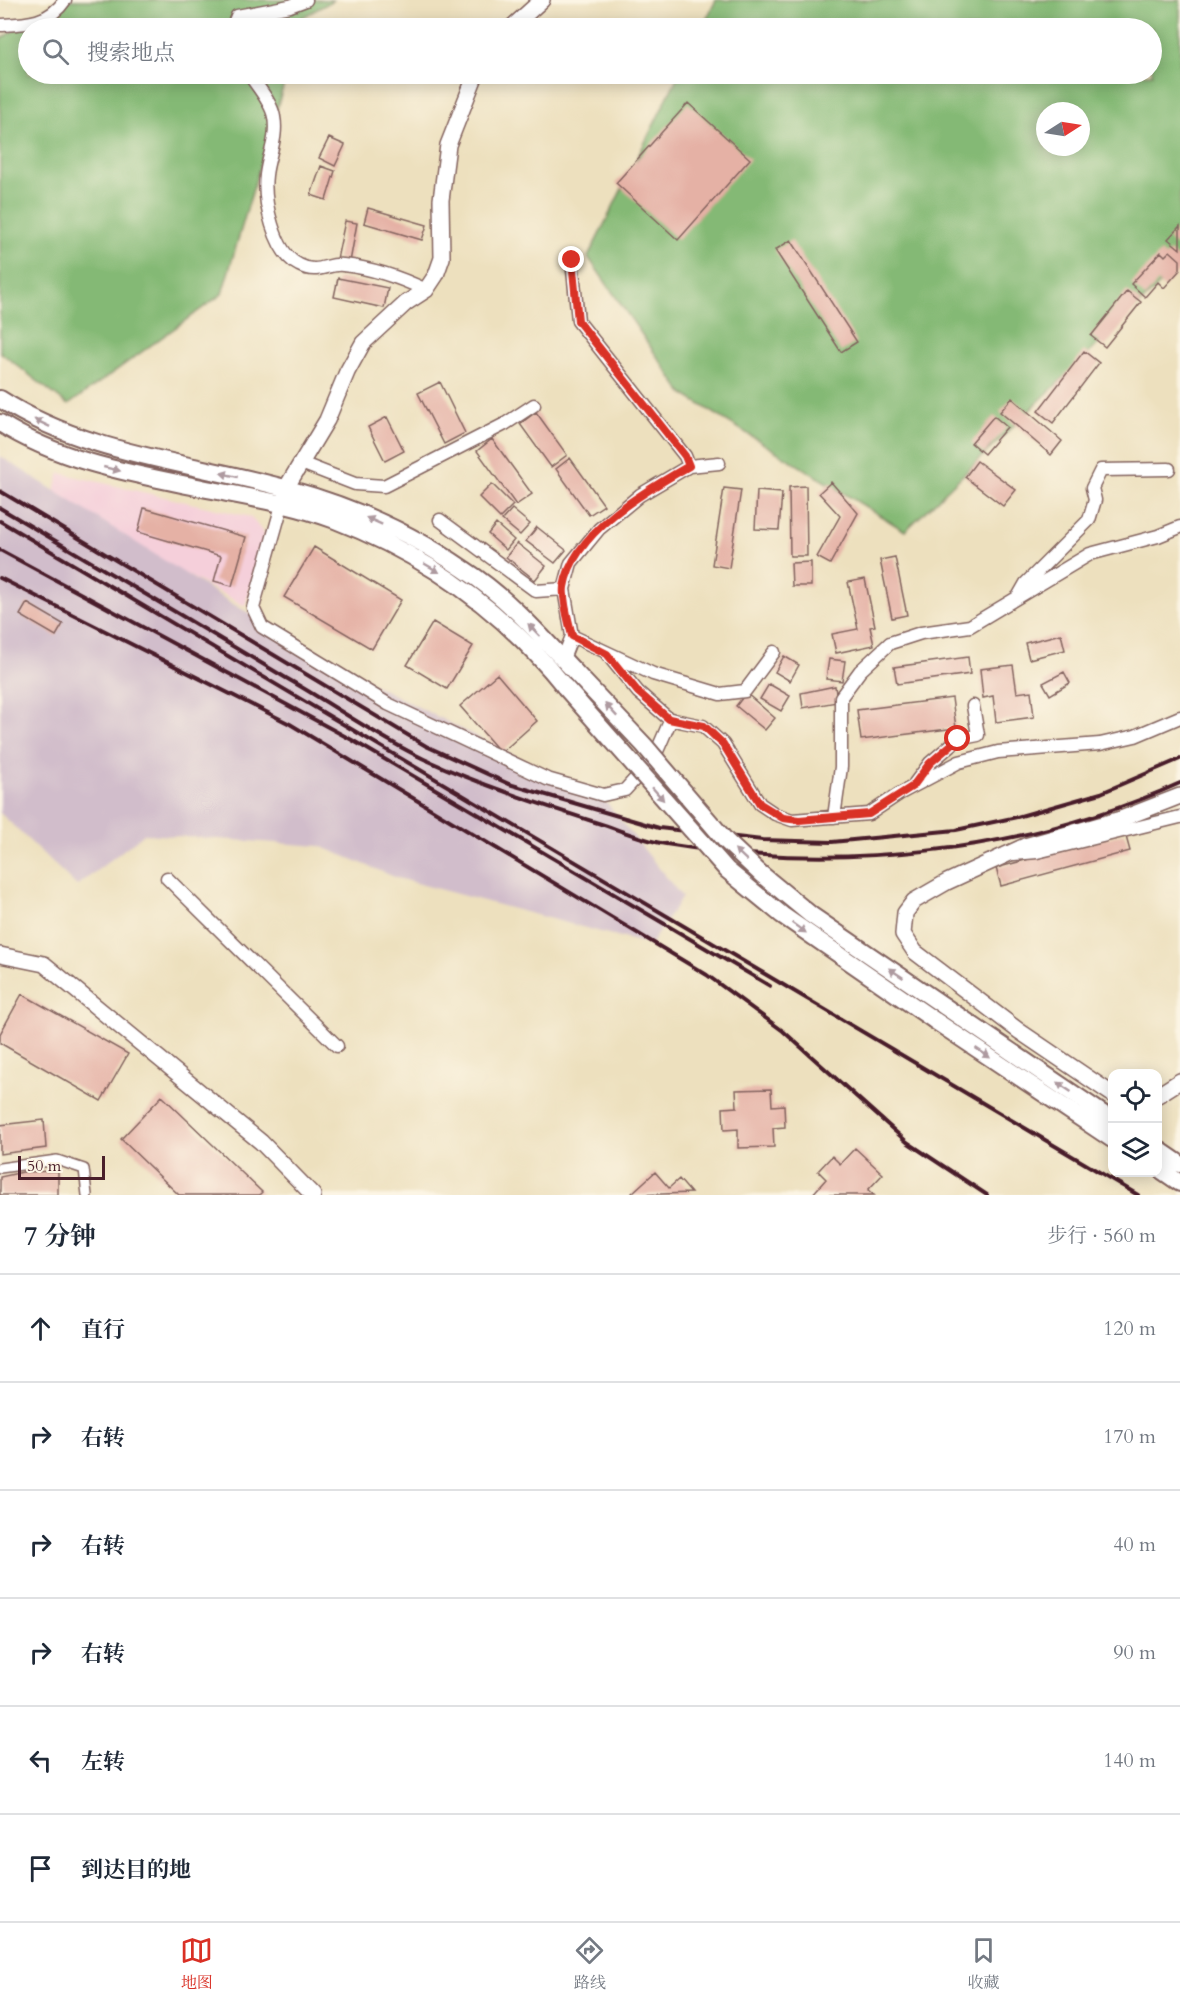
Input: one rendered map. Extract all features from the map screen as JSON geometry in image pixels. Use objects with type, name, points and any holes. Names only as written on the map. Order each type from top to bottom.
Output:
[{"type":"main road","points":[[0,399],[38,421],[89,442],[284,496],[385,542],[440,573],[505,622],[727,870],[782,915],[934,1020],[1108,1129]]},
{"type":"main road","points":[[0,423],[54,450],[92,464],[284,496],[324,499],[426,545],[467,570],[504,601],[563,659],[644,745],[726,841],[761,874],[811,915],[944,1006],[1108,1129]]},
{"type":"main road","points":[[1162,1152],[1180,1164]]},
{"type":"main road","points":[[1162,1171],[1180,1183]]},
{"type":"street","points":[[45,18],[54,13],[65,0]]},
{"type":"street","points":[[236,18],[290,6],[306,0]]},
{"type":"street","points":[[522,18],[542,0]]},
{"type":"street","points":[[0,18],[19,17]]},
{"type":"street","points":[[0,25],[18,23]]},
{"type":"street","points":[[255,84],[274,116],[274,147],[266,173],[265,192],[283,251],[293,262],[307,268],[321,270],[340,264],[403,279],[426,290]]},
{"type":"street","points":[[472,84],[448,145],[441,200],[442,258],[436,276],[426,290],[406,303],[363,342],[347,372],[327,420],[284,496],[253,608],[262,627],[388,704],[547,779],[603,795],[625,790],[654,758],[671,719]]},
{"type":"street","points":[[572,260],[578,321],[685,456],[689,466]]},
{"type":"street","points":[[301,463],[355,484],[384,486],[506,424],[534,405]]},
{"type":"street","points":[[563,659],[572,636],[564,589],[571,563],[599,529],[639,495],[689,466],[720,463]]},
{"type":"street","points":[[1017,598],[1026,582],[1089,520],[1095,500],[1092,488],[1101,470],[1169,469]]},
{"type":"street","points":[[440,520],[536,591],[564,589]]},
{"type":"street","points":[[834,817],[841,767],[842,697],[860,670],[890,643],[921,633],[970,626],[1090,554],[1158,536],[1180,527]]},
{"type":"street","points":[[572,636],[653,674],[720,694],[745,691],[774,652]]},
{"type":"street","points":[[607,654],[638,692],[671,719],[704,726],[723,744],[760,804],[775,814],[799,820],[869,814],[913,786],[959,762],[998,752],[1100,744],[1135,736],[1180,717]]},
{"type":"street","points":[[913,786],[930,763],[958,739],[978,735],[973,706]]},
{"type":"street","points":[[1108,1091],[1019,1031],[915,952],[906,941],[903,920],[914,901],[947,882],[1007,854],[1025,846],[1121,819],[1180,796]]},
{"type":"street","points":[[1007,854],[1037,852],[1180,817]]},
{"type":"street","points":[[167,878],[337,1046]]},
{"type":"street","points":[[0,955],[44,964],[261,1142],[313,1195]]},
{"type":"street","points":[[1162,1092],[1180,1081]]},
{"type":"street","points":[[0,1168],[57,1160],[84,1169],[87,1195]]},
{"type":"shaded area","points":[[0,456],[233,604],[365,680],[607,803],[682,897],[650,945],[397,878],[320,846],[144,834],[77,886],[0,813]]},
{"type":"shaded area","points":[[60,473],[251,517],[265,535],[245,606],[51,502]]},
{"type":"green space","points":[[59,0],[334,0],[303,18],[32,18]]},
{"type":"green space","points":[[716,0],[1180,0],[1180,265],[905,531],[683,394],[588,257],[674,84],[1162,84],[1162,18],[707,18]]},
{"type":"green space","points":[[18,28],[18,84],[284,84],[222,294],[68,405],[0,352],[0,40]]},
{"type":"building","points":[[688,103],[750,159],[678,240],[616,183]]},
{"type":"building","points":[[329,138],[345,145],[335,166],[319,158]]},
{"type":"building","points":[[321,166],[335,171],[326,200],[311,195]]},
{"type":"building","points":[[368,208],[427,225],[422,240],[364,223]]},
{"type":"building","points":[[345,221],[357,223],[350,262],[337,259]]},
{"type":"building","points":[[1180,226],[1180,249],[1168,239]]},
{"type":"building","points":[[791,240],[857,342],[841,352],[775,250]]},
{"type":"building","points":[[1170,251],[1180,260],[1180,270],[1164,288],[1158,282],[1145,297],[1131,284],[1161,252],[1165,256]]},
{"type":"building","points":[[338,278],[388,288],[384,308],[334,297]]},
{"type":"building","points":[[1127,291],[1141,302],[1105,347],[1091,336]]},
{"type":"building","points":[[1084,351],[1099,363],[1053,423],[1038,411]]},
{"type":"building","points":[[440,382],[465,433],[444,444],[418,393]]},
{"type":"building","points":[[1012,398],[1062,441],[1051,455],[1000,412]]},
{"type":"building","points":[[536,412],[567,455],[551,467],[520,424]]},
{"type":"building","points":[[994,416],[1007,427],[984,454],[971,443]]},
{"type":"building","points":[[387,417],[404,451],[385,461],[368,427]]},
{"type":"building","points":[[492,439],[532,494],[516,505],[477,451]]},
{"type":"building","points":[[570,458],[604,505],[589,515],[556,469]]},
{"type":"building","points":[[977,461],[1016,490],[1003,506],[965,477]]},
{"type":"building","points":[[831,482],[858,513],[830,564],[817,557],[840,516],[819,493]]},
{"type":"building","points":[[492,484],[513,505],[500,518],[479,497]]},
{"type":"building","points":[[806,486],[807,556],[790,556],[789,487]]},
{"type":"building","points":[[724,488],[741,490],[729,568],[712,565]]},
{"type":"building","points":[[757,491],[782,493],[779,530],[755,529]]},
{"type":"building","points":[[144,508],[246,537],[232,586],[214,581],[221,556],[138,532]]},
{"type":"building","points":[[512,509],[530,524],[520,535],[502,520]]},
{"type":"building","points":[[496,524],[514,540],[506,550],[488,534]]},
{"type":"building","points":[[537,527],[566,550],[555,563],[526,541]]},
{"type":"building","points":[[517,543],[546,566],[535,580],[506,557]]},
{"type":"building","points":[[314,547],[401,600],[372,649],[284,597]]},
{"type":"building","points":[[895,557],[907,615],[892,618],[880,560]]},
{"type":"building","points":[[811,562],[811,586],[792,586],[791,563]]},
{"type":"building","points":[[865,579],[875,626],[870,627],[874,645],[836,653],[832,634],[858,629],[848,582]]},
{"type":"building","points":[[27,603],[63,624],[56,636],[20,615]]},
{"type":"building","points":[[433,622],[473,646],[447,689],[407,665]]},
{"type":"building","points":[[1061,634],[1065,650],[1029,659],[1025,643]]},
{"type":"building","points":[[784,656],[799,665],[790,681],[775,672]]},
{"type":"building","points":[[968,657],[970,674],[897,684],[894,667]]},
{"type":"building","points":[[829,659],[845,661],[842,681],[826,679]]},
{"type":"building","points":[[1013,665],[1017,693],[1031,691],[1034,717],[996,722],[993,696],[983,698],[980,669]]},
{"type":"building","points":[[1064,672],[1070,683],[1050,695],[1043,683]]},
{"type":"building","points":[[497,674],[537,721],[501,753],[460,706]]},
{"type":"building","points":[[769,684],[790,696],[781,711],[760,699]]},
{"type":"building","points":[[835,686],[837,702],[803,708],[801,693]]},
{"type":"building","points":[[746,693],[775,718],[765,730],[736,706]]},
{"type":"building","points":[[952,698],[956,728],[861,740],[857,710]]},
{"type":"building","points":[[1125,833],[1130,851],[1001,886],[996,868]]},
{"type":"building","points":[[22,994],[128,1054],[101,1101],[0,1043],[0,1034]]},
{"type":"building","points":[[771,1089],[772,1106],[784,1105],[785,1127],[773,1128],[774,1147],[738,1148],[738,1129],[724,1130],[723,1108],[737,1107],[736,1090]]},
{"type":"building","points":[[162,1096],[262,1192],[259,1195],[179,1195],[121,1139]]},
{"type":"building","points":[[44,1120],[46,1148],[0,1154],[0,1125]]},
{"type":"building","points":[[855,1148],[883,1174],[868,1190],[874,1195],[812,1195],[826,1179],[818,1171],[832,1156],[840,1164]]},
{"type":"building","points":[[58,1171],[58,1195],[0,1195],[0,1177],[23,1172]]},
{"type":"building","points":[[655,1172],[669,1188],[679,1179],[691,1193],[634,1195],[632,1193]]},
{"type":"railway","points":[[0,491],[426,746],[509,784],[659,828],[762,840],[832,842],[956,830],[1017,817],[1101,793],[1180,759]]},
{"type":"railway","points":[[0,508],[406,750],[510,794],[657,842],[730,852],[796,856],[862,856],[928,851],[993,841],[1057,826],[1120,807],[1180,783]]},
{"type":"railway","points":[[0,521],[1138,1195]]},
{"type":"railway","points":[[0,550],[352,740],[770,986]]},
{"type":"railway","points":[[0,578],[290,724],[707,975],[783,1031],[907,1142],[987,1195]]},
{"type":"route","points":[[572,260],[578,321],[593,343],[685,456],[689,466],[639,495],[599,529],[571,563],[564,589],[572,636],[607,654],[638,692],[669,719],[704,726],[723,744],[760,804],[783,818],[799,820],[869,814],[913,786],[930,763],[958,739]]}]
